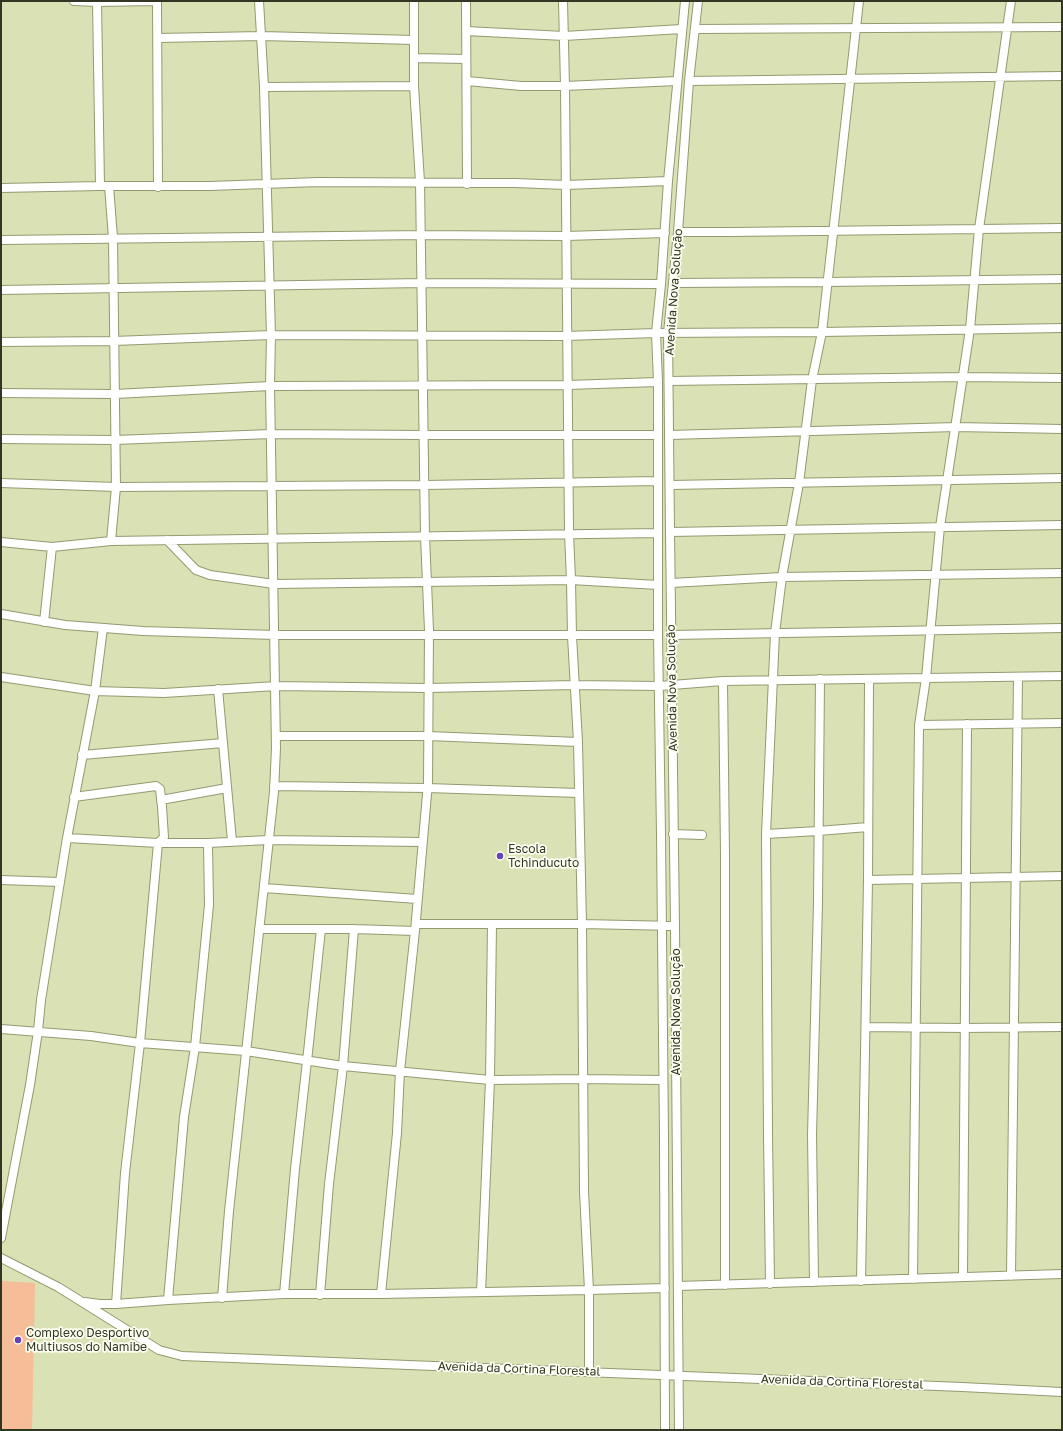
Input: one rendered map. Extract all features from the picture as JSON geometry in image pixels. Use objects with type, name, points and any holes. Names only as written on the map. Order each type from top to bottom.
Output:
[{"type":"street","points":[[74,1],[154,1]]},
{"type":"street","points":[[157,1],[158,187]]},
{"type":"street","points":[[222,1298],[229,1211],[269,840],[274,786],[276,736],[269,237],[262,36],[259,1]]},
{"type":"street","points":[[381,1294],[397,1133],[400,1071],[416,927],[417,899],[427,788],[429,636],[422,386],[420,182],[414,86],[414,1]]},
{"type":"street","points":[[466,1],[467,184]]},
{"type":"street","points":[[563,1],[569,533],[574,685],[578,742],[582,924],[584,1192],[589,1290],[589,1372]]},
{"type":"street","name":"Avenida Nova Solução","points":[[666,1430],[657,533],[658,382],[656,333],[668,181],[685,1]]},
{"type":"street","name":"Avenida Nova Solução","points":[[679,1430],[668,333],[678,232],[689,81],[698,1]]},
{"type":"street","points":[[770,1284],[766,834],[776,633],[782,577],[799,483],[812,380],[822,332],[859,1]]},
{"type":"street","points":[[913,1279],[919,725],[926,678],[940,527],[970,329],[979,229],[1011,1]]},
{"type":"street","points":[[97,2],[100,186]]},
{"type":"street","points":[[695,28],[1062,27]]},
{"type":"street","points":[[466,31],[564,36],[682,29]]},
{"type":"street","points":[[158,38],[262,36],[414,40]]},
{"type":"street","points":[[414,58],[466,59]]},
{"type":"street","points":[[689,81],[1062,76]]},
{"type":"street","points":[[466,81],[521,86],[565,86],[677,81]]},
{"type":"street","points":[[264,87],[414,86]]},
{"type":"street","points":[[1,188],[100,186],[158,187],[318,182],[420,182],[467,184],[515,183],[566,185],[668,181]]},
{"type":"street","points":[[109,186],[113,238],[116,488],[111,541]]},
{"type":"street","points":[[678,232],[1062,228]]},
{"type":"street","points":[[1,240],[421,235],[566,236],[665,233]]},
{"type":"street","points":[[673,283],[1062,279]]},
{"type":"street","points":[[1,290],[421,283],[661,284]]},
{"type":"street","points":[[1,342],[114,341],[271,335],[566,336],[656,333],[1062,328]]},
{"type":"street","points":[[669,381],[963,377],[1062,378]]},
{"type":"street","points":[[1,393],[115,394],[270,386],[567,385],[658,382]]},
{"type":"street","points":[[669,435],[956,427],[1062,428]]},
{"type":"street","points":[[1,439],[115,440],[271,434],[568,436],[657,435]]},
{"type":"street","points":[[670,485],[1062,478]]},
{"type":"street","points":[[1,483],[116,488],[425,486],[657,482]]},
{"type":"street","points":[[670,532],[1062,525]]},
{"type":"street","points":[[1,542],[52,546],[111,541],[569,533],[657,533]]},
{"type":"street","points":[[167,540],[196,570],[210,575],[274,584],[571,580],[658,585]]},
{"type":"street","points":[[44,622],[52,546]]},
{"type":"street","points":[[671,584],[782,577],[1062,573]]},
{"type":"street","points":[[1,614],[65,625],[143,631],[275,635],[658,636]]},
{"type":"street","points":[[1,1238],[30,1085],[41,1000],[74,797],[95,691],[103,628]]},
{"type":"street","points":[[672,635],[1062,628]]},
{"type":"street","points":[[1,677],[95,691],[164,693],[276,686],[428,688],[574,685],[659,686],[723,681],[1062,676]]},
{"type":"street","points":[[1011,1276],[1018,677]]},
{"type":"street","points":[[814,1282],[812,1135],[820,679]]},
{"type":"street","points":[[861,1281],[868,880],[869,679]]},
{"type":"street","points":[[723,681],[725,855],[725,1285]]},
{"type":"street","points":[[218,689],[232,841]]},
{"type":"street","points":[[919,725],[1062,723]]},
{"type":"street","points":[[963,1277],[967,724]]},
{"type":"street","points":[[276,736],[428,736],[578,742]]},
{"type":"street","points":[[82,755],[223,743]]},
{"type":"street","points":[[74,797],[156,786],[160,789],[162,800],[164,837],[158,843],[140,1043],[125,1173],[116,1304]]},
{"type":"street","points":[[274,786],[427,788],[579,793]]},
{"type":"street","points":[[162,800],[227,788]]},
{"type":"street","points":[[766,834],[868,827]]},
{"type":"street","points":[[673,834],[702,835]]},
{"type":"street","points":[[67,838],[158,843],[208,843],[269,840],[422,842]]},
{"type":"street","points":[[168,1300],[184,1117],[195,1047],[209,905],[208,843]]},
{"type":"street","points":[[868,880],[1062,876]]},
{"type":"street","points":[[1,880],[60,882]]},
{"type":"street","points":[[264,888],[417,899]]},
{"type":"street","points":[[259,929],[354,929],[492,924],[675,926]]},
{"type":"street","points":[[481,1292],[490,1080],[492,924]]},
{"type":"street","points":[[284,1294],[294,1169],[308,1060],[321,929]]},
{"type":"street","points":[[320,1295],[329,1184],[343,1066],[354,929]]},
{"type":"street","points":[[866,1027],[964,1028],[1062,1026]]},
{"type":"street","points":[[1,1029],[91,1036],[140,1043],[246,1051],[343,1066],[490,1080],[663,1080]]},
{"type":"street","name":"Avenida da Cortina Florestal","points":[[1,1258],[58,1287],[159,1350],[182,1356],[1062,1392]]},
{"type":"street","points":[[678,1286],[1062,1274]]},
{"type":"street","points":[[82,1302],[116,1304],[284,1294],[320,1295],[665,1288]]},
{"type":"shaded area","name":"Complexo Desportivo Multiusos do Namibe","points":[[1,1281],[35,1283],[32,1430],[1,1430]]},
{"type":"place","name":"Escola Tchinducuto","points":[[500,856]]},
{"type":"place","name":"Complexo Desportivo Multiusos do Namibe","points":[[18,1340]]}]
